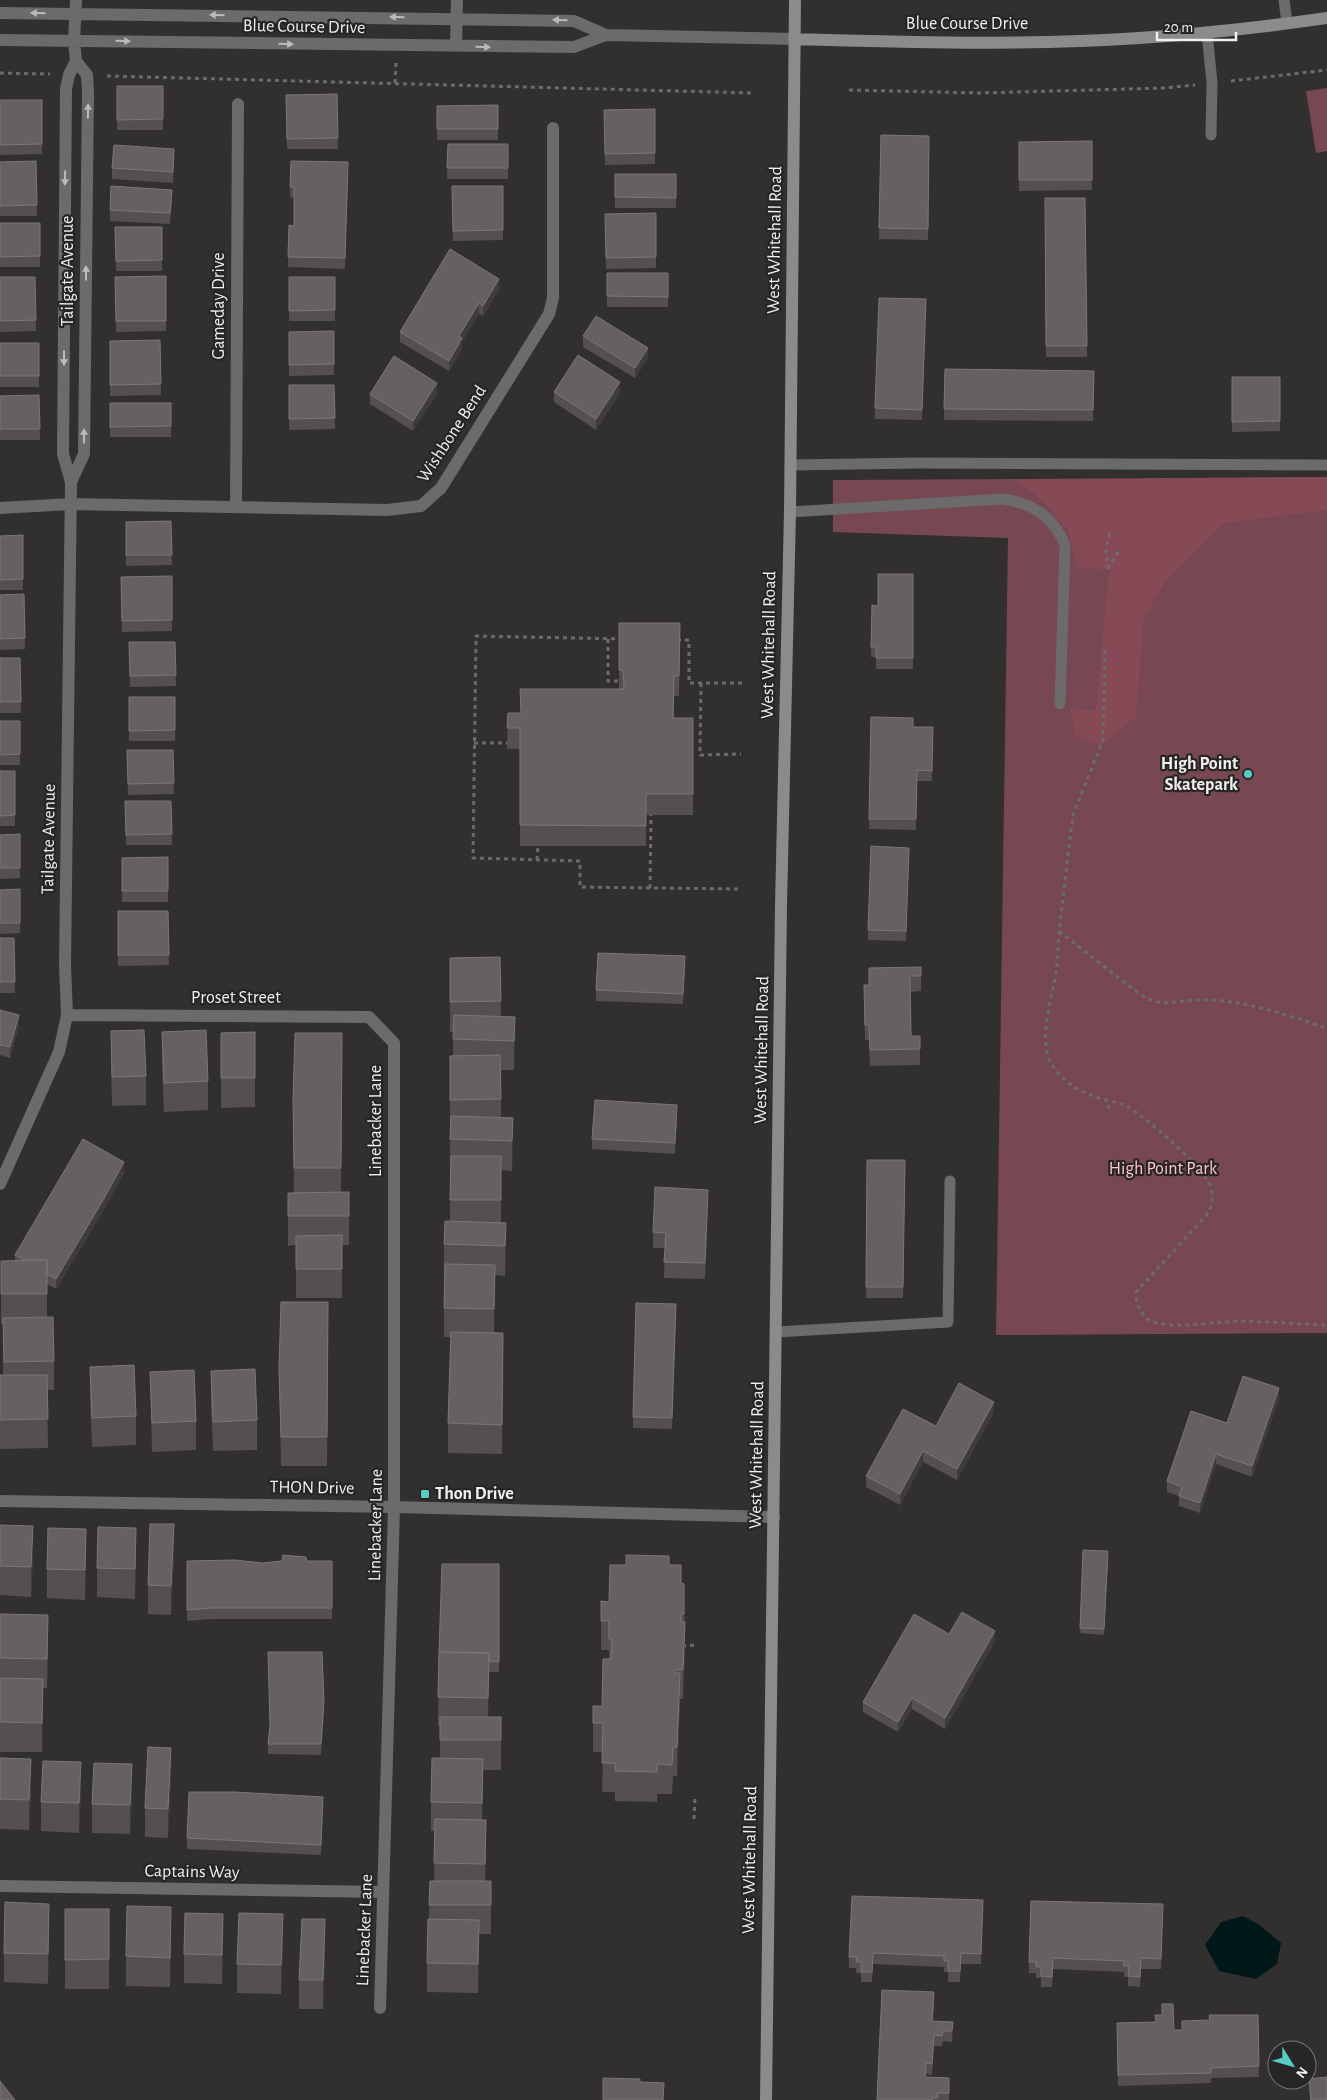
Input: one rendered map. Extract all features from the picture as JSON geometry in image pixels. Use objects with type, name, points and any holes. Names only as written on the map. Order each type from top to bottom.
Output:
[{"type":"main road","name":"West Whitehall Road","points":[[766,2100],[781,906],[790,512],[795,0]]},
{"type":"main road","name":"Blue Course Drive","points":[[794,39],[980,43],[1139,38],[1327,18]]},
{"type":"street","name":"Tailgate Avenue","points":[[0,1184],[59,1052],[67,1014],[65,965],[71,482],[63,454],[64,231],[66,89],[69,75],[76,61],[74,40],[76,0]]},
{"type":"street","points":[[456,46],[457,0]]},
{"type":"street","name":"Blue Course Drive","points":[[0,12],[574,21],[606,35]]},
{"type":"street","name":"Blue Course Drive","points":[[0,40],[574,47],[606,35],[794,39]]},
{"type":"street","name":"Tailgate Avenue","points":[[71,482],[84,454],[88,92],[87,75],[76,61]]},
{"type":"street","name":"Gameday Drive","points":[[236,507],[238,104]]},
{"type":"street","name":"Wishbone Bend","points":[[0,508],[70,504],[405,509],[421,506],[441,488],[549,314],[553,298],[553,128]]},
{"type":"street","name":"Proset Street","points":[[67,1014],[369,1017],[394,1043]]},
{"type":"street","name":"Linebacker Lane","points":[[380,2008],[394,1507],[394,1043]]},
{"type":"street","name":"THON Drive","points":[[0,1501],[394,1507],[774,1517]]},
{"type":"street","name":"Captains Way","points":[[0,1886],[384,1892]]},
{"type":"lane","points":[[1284,0],[1287,23]]},
{"type":"lane","points":[[1207,32],[1212,83],[1211,136]]},
{"type":"lane","points":[[790,464],[1327,465]]},
{"type":"lane","points":[[790,512],[1002,499],[1026,504],[1035,509],[1054,524],[1065,545],[1060,704]]},
{"type":"lane","points":[[776,1332],[948,1322],[950,1181]]},
{"type":"path","points":[[395,83],[396,55]]},
{"type":"path","points":[[849,90],[978,93],[1164,88],[1327,70]]},
{"type":"path","points":[[0,73],[49,74]]},
{"type":"path","points":[[103,76],[753,93]]},
{"type":"path","points":[[1110,532],[1106,550],[1108,569],[1119,550]]},
{"type":"path","points":[[626,639],[476,636],[473,858],[580,861],[580,887],[739,889]]},
{"type":"path","points":[[608,639],[608,681],[619,681]]},
{"type":"path","points":[[671,640],[689,640],[689,683],[742,683]]},
{"type":"path","points":[[1105,650],[1103,740],[1073,815],[1056,972],[1046,1029],[1050,1062],[1058,1073],[1080,1091],[1124,1104],[1142,1116],[1187,1158],[1209,1184],[1213,1200],[1205,1217],[1136,1292],[1135,1300],[1142,1313],[1150,1321],[1164,1325],[1243,1321],[1327,1325]]},
{"type":"path","points":[[701,683],[700,755],[741,754]]},
{"type":"path","points":[[474,743],[508,743]]},
{"type":"path","points":[[650,888],[651,815]]},
{"type":"path","points":[[538,846],[538,860]]},
{"type":"path","points":[[1059,931],[1068,940],[1152,1002],[1220,1000],[1288,1016],[1327,1028]]},
{"type":"path","points":[[1108,1109],[1110,1101]]},
{"type":"path","points":[[681,1646],[698,1645]]},
{"type":"path","points":[[694,1819],[695,1798]]},
{"type":"green space","points":[[1327,88],[1327,151],[1316,153],[1306,91]]},
{"type":"green space","name":"High Point Park","points":[[1327,477],[1327,1333],[996,1335],[1008,538],[833,532],[833,480]]},
{"type":"shaded area","points":[[1327,477],[1327,510],[1225,523],[1165,582],[1144,619],[1136,717],[1100,746],[1075,736],[1070,708],[1096,710],[1109,570],[1077,567],[1069,532],[1041,499],[1016,480]]},
{"type":"water","points":[[1243,1916],[1258,1924],[1281,1943],[1277,1964],[1256,1979],[1219,1971],[1205,1945],[1221,1922]]},
{"type":"building","points":[[117,86],[163,86],[163,119],[117,120]]},
{"type":"building","points":[[337,94],[338,138],[287,139],[286,95]]},
{"type":"building","points":[[0,100],[42,100],[42,144],[0,145]]},
{"type":"building","points":[[498,105],[498,129],[437,129],[437,106]]},
{"type":"building","points":[[655,109],[655,153],[605,154],[604,110]]},
{"type":"building","points":[[881,135],[929,136],[928,229],[879,228]]},
{"type":"building","points":[[1092,141],[1092,180],[1019,180],[1019,142]]},
{"type":"building","points":[[448,144],[508,144],[508,168],[447,168]]},
{"type":"building","points":[[114,145],[174,149],[173,172],[112,168]]},
{"type":"building","points":[[36,161],[37,205],[0,206],[0,162]]},
{"type":"building","points":[[291,161],[348,162],[345,258],[288,257],[289,225],[294,226],[294,187],[290,187]]},
{"type":"building","points":[[615,174],[676,174],[676,198],[615,197]]},
{"type":"building","points":[[111,186],[172,190],[170,213],[110,210]]},
{"type":"building","points":[[452,186],[503,186],[503,230],[453,231]]},
{"type":"building","points":[[1045,198],[1085,198],[1087,346],[1046,346]]},
{"type":"building","points":[[656,213],[656,257],[606,258],[605,214]]},
{"type":"building","points":[[0,223],[40,223],[40,256],[0,257]]},
{"type":"building","points":[[115,227],[162,227],[162,260],[116,261]]},
{"type":"building","points":[[450,249],[499,279],[483,306],[479,303],[459,336],[462,338],[449,361],[400,332]]},
{"type":"building","points":[[607,273],[668,273],[668,297],[607,296]]},
{"type":"building","points":[[166,276],[166,321],[116,321],[115,277]]},
{"type":"building","points":[[0,277],[35,277],[36,320],[0,321]]},
{"type":"building","points":[[289,277],[335,277],[335,310],[289,311]]},
{"type":"building","points":[[879,298],[926,299],[922,410],[875,408]]},
{"type":"building","points":[[596,316],[648,348],[635,368],[583,336]]},
{"type":"building","points":[[334,331],[334,364],[289,365],[289,332]]},
{"type":"building","points":[[160,340],[161,384],[110,385],[110,341]]},
{"type":"building","points":[[0,343],[39,343],[39,376],[0,376]]},
{"type":"building","points":[[578,355],[620,382],[596,419],[554,392]]},
{"type":"building","points":[[394,356],[437,383],[413,421],[370,394]]},
{"type":"building","points":[[945,369],[1094,371],[1093,410],[944,409]]},
{"type":"building","points":[[1232,377],[1280,377],[1280,421],[1232,422]]},
{"type":"building","points":[[289,385],[334,385],[335,418],[289,419]]},
{"type":"building","points":[[39,395],[40,429],[0,429],[0,396]]},
{"type":"building","points":[[110,403],[171,403],[171,426],[110,427]]},
{"type":"building","points":[[171,521],[172,555],[126,555],[126,522]]},
{"type":"building","points":[[23,535],[23,579],[0,580],[0,536]]},
{"type":"building","points":[[878,574],[913,574],[913,658],[876,658],[876,647],[871,647],[872,605],[878,606]]},
{"type":"building","points":[[172,576],[172,620],[122,621],[121,577]]},
{"type":"building","points":[[24,594],[25,638],[0,639],[0,595]]},
{"type":"building","points":[[619,623],[680,623],[679,676],[674,676],[673,718],[693,718],[693,794],[646,794],[646,826],[520,825],[520,728],[507,728],[508,713],[521,713],[520,689],[624,689],[623,670],[619,670]]},
{"type":"building","points":[[129,642],[175,642],[176,675],[130,676]]},
{"type":"building","points":[[0,658],[20,658],[21,702],[0,702]]},
{"type":"building","points":[[129,697],[175,697],[175,730],[129,731]]},
{"type":"building","points":[[871,717],[913,718],[913,727],[933,727],[932,771],[917,770],[916,819],[869,819]]},
{"type":"building","points":[[0,721],[20,721],[20,754],[0,755]]},
{"type":"building","points":[[127,750],[173,750],[174,783],[128,784]]},
{"type":"building","points":[[0,771],[15,771],[15,815],[0,816]]},
{"type":"building","points":[[125,801],[171,801],[172,834],[126,835]]},
{"type":"building","points":[[20,834],[20,868],[0,868],[0,835]]},
{"type":"building","points":[[871,846],[909,848],[906,931],[868,930]]},
{"type":"building","points":[[168,857],[168,891],[122,891],[122,858]]},
{"type":"building","points":[[20,889],[20,923],[0,923],[0,890]]},
{"type":"building","points":[[118,911],[168,911],[169,955],[118,955]]},
{"type":"building","points":[[0,938],[14,938],[15,982],[0,982]]},
{"type":"building","points":[[598,953],[685,956],[683,994],[596,990]]},
{"type":"building","points":[[500,957],[501,1001],[450,1002],[450,958]]},
{"type":"building","points":[[921,967],[921,976],[910,976],[911,1036],[920,1036],[920,1049],[870,1050],[869,1025],[865,1025],[864,985],[869,985],[869,968]]},
{"type":"building","points":[[0,1010],[19,1015],[10,1047],[0,1045]]},
{"type":"building","points":[[454,1015],[515,1017],[514,1041],[453,1039]]},
{"type":"building","points":[[144,1030],[146,1076],[112,1077],[111,1031]]},
{"type":"building","points":[[206,1030],[208,1081],[164,1083],[162,1032]]},
{"type":"building","points":[[255,1032],[255,1078],[221,1078],[221,1033]]},
{"type":"building","points":[[295,1033],[342,1033],[341,1168],[294,1168],[293,1100]]},
{"type":"building","points":[[500,1055],[501,1099],[450,1100],[450,1056]]},
{"type":"building","points":[[595,1100],[677,1105],[675,1143],[592,1139]]},
{"type":"building","points":[[451,1116],[513,1118],[512,1141],[450,1139]]},
{"type":"building","points":[[83,1139],[124,1162],[56,1279],[47,1274],[47,1260],[24,1260],[15,1255]]},
{"type":"building","points":[[451,1156],[501,1156],[501,1200],[450,1200]]},
{"type":"building","points":[[867,1160],[905,1160],[903,1287],[866,1287]]},
{"type":"building","points":[[655,1187],[708,1190],[705,1263],[664,1262],[666,1233],[653,1232]]},
{"type":"building","points":[[349,1192],[349,1216],[288,1216],[288,1193]]},
{"type":"building","points":[[445,1221],[506,1223],[505,1246],[444,1244]]},
{"type":"building","points":[[342,1235],[342,1269],[296,1269],[296,1236]]},
{"type":"building","points":[[47,1260],[47,1294],[1,1294],[1,1261]]},
{"type":"building","points":[[445,1264],[495,1265],[494,1309],[444,1308]]},
{"type":"building","points":[[281,1302],[328,1302],[327,1437],[281,1437],[279,1370]]},
{"type":"building","points":[[636,1303],[676,1304],[672,1418],[633,1417]]},
{"type":"building","points":[[53,1317],[54,1361],[4,1362],[3,1318]]},
{"type":"building","points":[[451,1332],[503,1333],[502,1425],[448,1423]]},
{"type":"building","points":[[134,1365],[136,1416],[92,1418],[90,1367]]},
{"type":"building","points":[[255,1369],[257,1420],[213,1422],[211,1371]]},
{"type":"building","points":[[194,1370],[196,1421],[152,1423],[150,1372]]},
{"type":"building","points":[[0,1375],[47,1375],[48,1419],[0,1420]]},
{"type":"building","points":[[1243,1376],[1279,1388],[1252,1466],[1216,1454],[1200,1503],[1179,1496],[1182,1487],[1167,1481],[1191,1411],[1227,1423]]},
{"type":"building","points":[[959,1383],[994,1402],[957,1469],[923,1451],[900,1494],[866,1476],[903,1409],[936,1426]]},
{"type":"building","points":[[150,1524],[174,1524],[171,1586],[148,1585]]},
{"type":"building","points":[[0,1525],[33,1526],[31,1567],[0,1566]]},
{"type":"building","points":[[98,1527],[136,1528],[135,1569],[97,1568]]},
{"type":"building","points":[[48,1528],[86,1529],[85,1570],[47,1569]]},
{"type":"building","points":[[1083,1550],[1108,1551],[1104,1629],[1080,1628]]},
{"type":"building","points":[[283,1555],[306,1557],[307,1561],[332,1561],[332,1608],[211,1608],[187,1610],[187,1561],[235,1560],[262,1563],[282,1561]]},
{"type":"building","points":[[626,1555],[669,1556],[669,1565],[681,1565],[681,1583],[684,1584],[684,1614],[681,1614],[681,1622],[685,1622],[683,1670],[675,1670],[675,1673],[680,1673],[677,1747],[673,1747],[672,1765],[657,1764],[657,1772],[615,1771],[615,1763],[602,1763],[603,1723],[593,1723],[593,1706],[602,1706],[603,1659],[611,1659],[612,1639],[609,1639],[609,1621],[601,1621],[601,1601],[609,1602],[610,1565],[626,1565]]},
{"type":"building","points":[[442,1564],[499,1564],[499,1662],[489,1661],[489,1653],[439,1652]]},
{"type":"building","points":[[962,1612],[995,1631],[945,1718],[912,1698],[898,1722],[863,1702],[914,1614],[949,1634]]},
{"type":"building","points":[[0,1614],[48,1615],[47,1659],[0,1658]]},
{"type":"building","points":[[268,1652],[322,1652],[324,1701],[321,1744],[268,1744],[270,1725]]},
{"type":"building","points":[[439,1652],[489,1653],[488,1698],[438,1697]]},
{"type":"building","points":[[0,1678],[43,1679],[42,1723],[0,1722]]},
{"type":"building","points":[[440,1717],[501,1717],[501,1740],[440,1740]]},
{"type":"building","points":[[148,1747],[171,1748],[168,1809],[145,1808]]},
{"type":"building","points":[[0,1758],[31,1759],[29,1800],[0,1799]]},
{"type":"building","points":[[432,1758],[483,1759],[482,1803],[431,1802]]},
{"type":"building","points":[[43,1761],[81,1762],[79,1803],[41,1802]]},
{"type":"building","points":[[94,1763],[132,1764],[130,1805],[92,1804]]},
{"type":"building","points":[[189,1792],[234,1792],[323,1797],[321,1845],[187,1838]]},
{"type":"building","points":[[435,1819],[486,1820],[485,1864],[434,1863]]},
{"type":"building","points":[[430,1881],[491,1881],[491,1905],[429,1905]]},
{"type":"building","points":[[852,1896],[983,1900],[981,1954],[961,1953],[960,1971],[948,1971],[948,1961],[944,1961],[944,1956],[873,1953],[872,1972],[861,1972],[861,1962],[856,1962],[857,1957],[849,1957]]},
{"type":"building","points":[[1031,1901],[1163,1904],[1161,1959],[1141,1958],[1140,1977],[1128,1976],[1129,1966],[1124,1966],[1124,1961],[1053,1958],[1052,1977],[1041,1976],[1041,1967],[1036,1967],[1036,1962],[1029,1962]]},
{"type":"building","points":[[5,1902],[49,1904],[48,1954],[4,1953]]},
{"type":"building","points":[[127,1906],[171,1907],[170,1958],[126,1956]]},
{"type":"building","points":[[65,1909],[109,1909],[109,1959],[65,1960]]},
{"type":"building","points":[[185,1913],[223,1914],[222,1955],[184,1954]]},
{"type":"building","points":[[239,1913],[283,1914],[281,1965],[237,1964]]},
{"type":"building","points":[[302,1919],[325,1919],[323,1980],[299,1980]]},
{"type":"building","points":[[428,1919],[479,1920],[478,1964],[427,1963]]},
{"type":"building","points":[[882,1990],[934,1992],[932,2021],[953,2022],[952,2031],[943,2031],[942,2036],[934,2035],[932,2064],[926,2063],[925,2077],[949,2078],[949,2093],[938,2093],[937,2098],[932,2098],[932,2100],[877,2100]]},
{"type":"building","points":[[1162,2004],[1173,2004],[1174,2030],[1182,2030],[1182,2021],[1210,2020],[1209,2015],[1258,2015],[1259,2066],[1211,2068],[1211,2073],[1118,2075],[1117,2023],[1156,2022],[1155,2015],[1162,2015]]},
{"type":"building","points":[[1327,2077],[1327,2100],[1311,2100],[1310,2090],[1317,2090],[1317,2078]]},
{"type":"building","points":[[603,2078],[640,2079],[640,2082],[664,2083],[663,2100],[603,2100]]},
{"type":"building","points":[[0,2081],[15,2100],[0,2100]]},
{"type":"place","name":"High Point Skatepark","points":[[1248,774]]},
{"type":"place","name":"Thon Drive","points":[[425,1494]]}]
